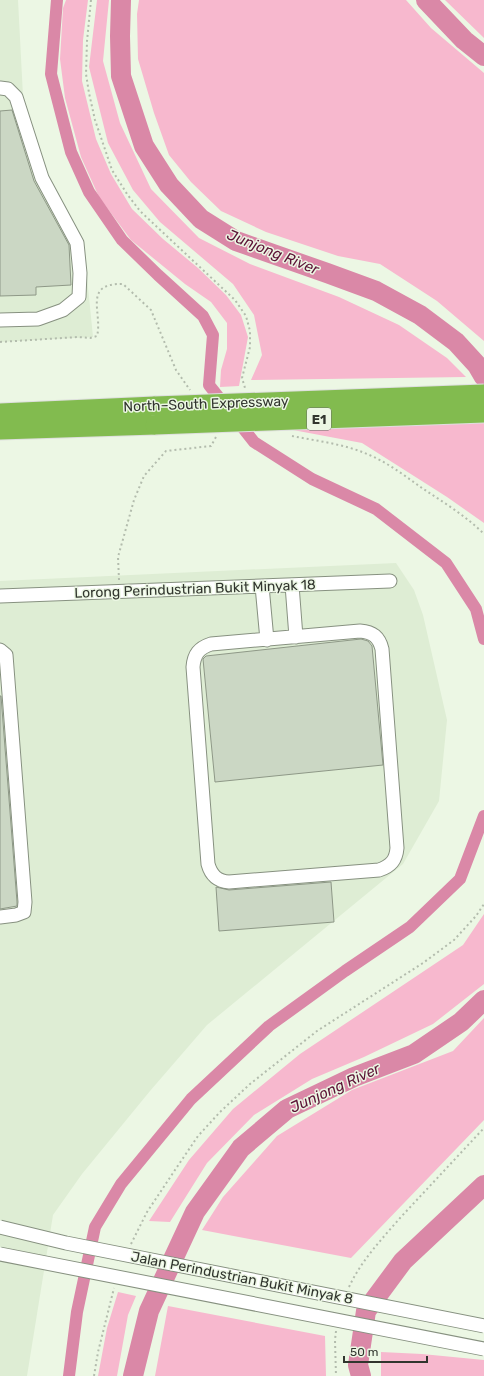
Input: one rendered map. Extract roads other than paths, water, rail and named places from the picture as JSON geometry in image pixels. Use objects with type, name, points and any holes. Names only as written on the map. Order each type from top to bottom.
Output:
[{"type":"highway","name":"North–South Expressway","points":[[0,430],[155,415],[484,394]]},
{"type":"highway","name":"North–South Expressway","points":[[0,413],[155,415],[484,412]]},
{"type":"street","points":[[0,88],[8,89],[16,97],[42,178],[77,243],[80,273],[79,297],[63,310],[38,319],[0,320]]},
{"type":"street","name":"Lorong Perindustrian Bukit Minyak 18","points":[[0,596],[390,581]]},
{"type":"street","points":[[292,585],[296,637]]},
{"type":"street","points":[[262,586],[267,640]]},
{"type":"street","points":[[360,631],[375,635],[380,642],[382,649],[397,848],[396,856],[392,863],[386,868],[379,870],[229,882],[222,881],[215,877],[210,871],[207,856],[193,667],[194,659],[197,652],[211,644],[296,637],[360,631]]},
{"type":"street","points":[[0,650],[6,655],[25,902],[24,912],[16,915],[0,917]]},
{"type":"street","name":"Jalan Perindustrian Bukit Minyak 8","points":[[0,1227],[74,1245],[484,1326]]},
{"type":"street","name":"Jalan Perindustrian Bukit Minyak 8","points":[[0,1254],[484,1349]]},
{"type":"waterway","points":[[57,0],[51,74],[71,152],[89,192],[122,240],[203,316],[213,335],[209,385],[254,442],[312,479],[376,509],[446,563],[476,609],[484,639]]},
{"type":"waterway","name":"Junjong River","points":[[121,0],[121,76],[144,146],[169,185],[201,219],[236,241],[376,291],[420,315],[456,342],[477,365],[484,377]]},
{"type":"waterway","name":"Junjong River","points":[[426,0],[464,40],[484,56]]},
{"type":"waterway","points":[[69,1376],[77,1312],[95,1227],[121,1184],[191,1099],[269,1026],[345,971],[410,927],[460,879],[484,816]]},
{"type":"waterway","name":"Junjong River","points":[[133,1376],[149,1311],[195,1212],[241,1148],[287,1109],[354,1077],[414,1054],[461,1022],[484,1000]]},
{"type":"waterway","points":[[361,1376],[358,1365],[366,1311],[403,1261],[484,1185]]}]
